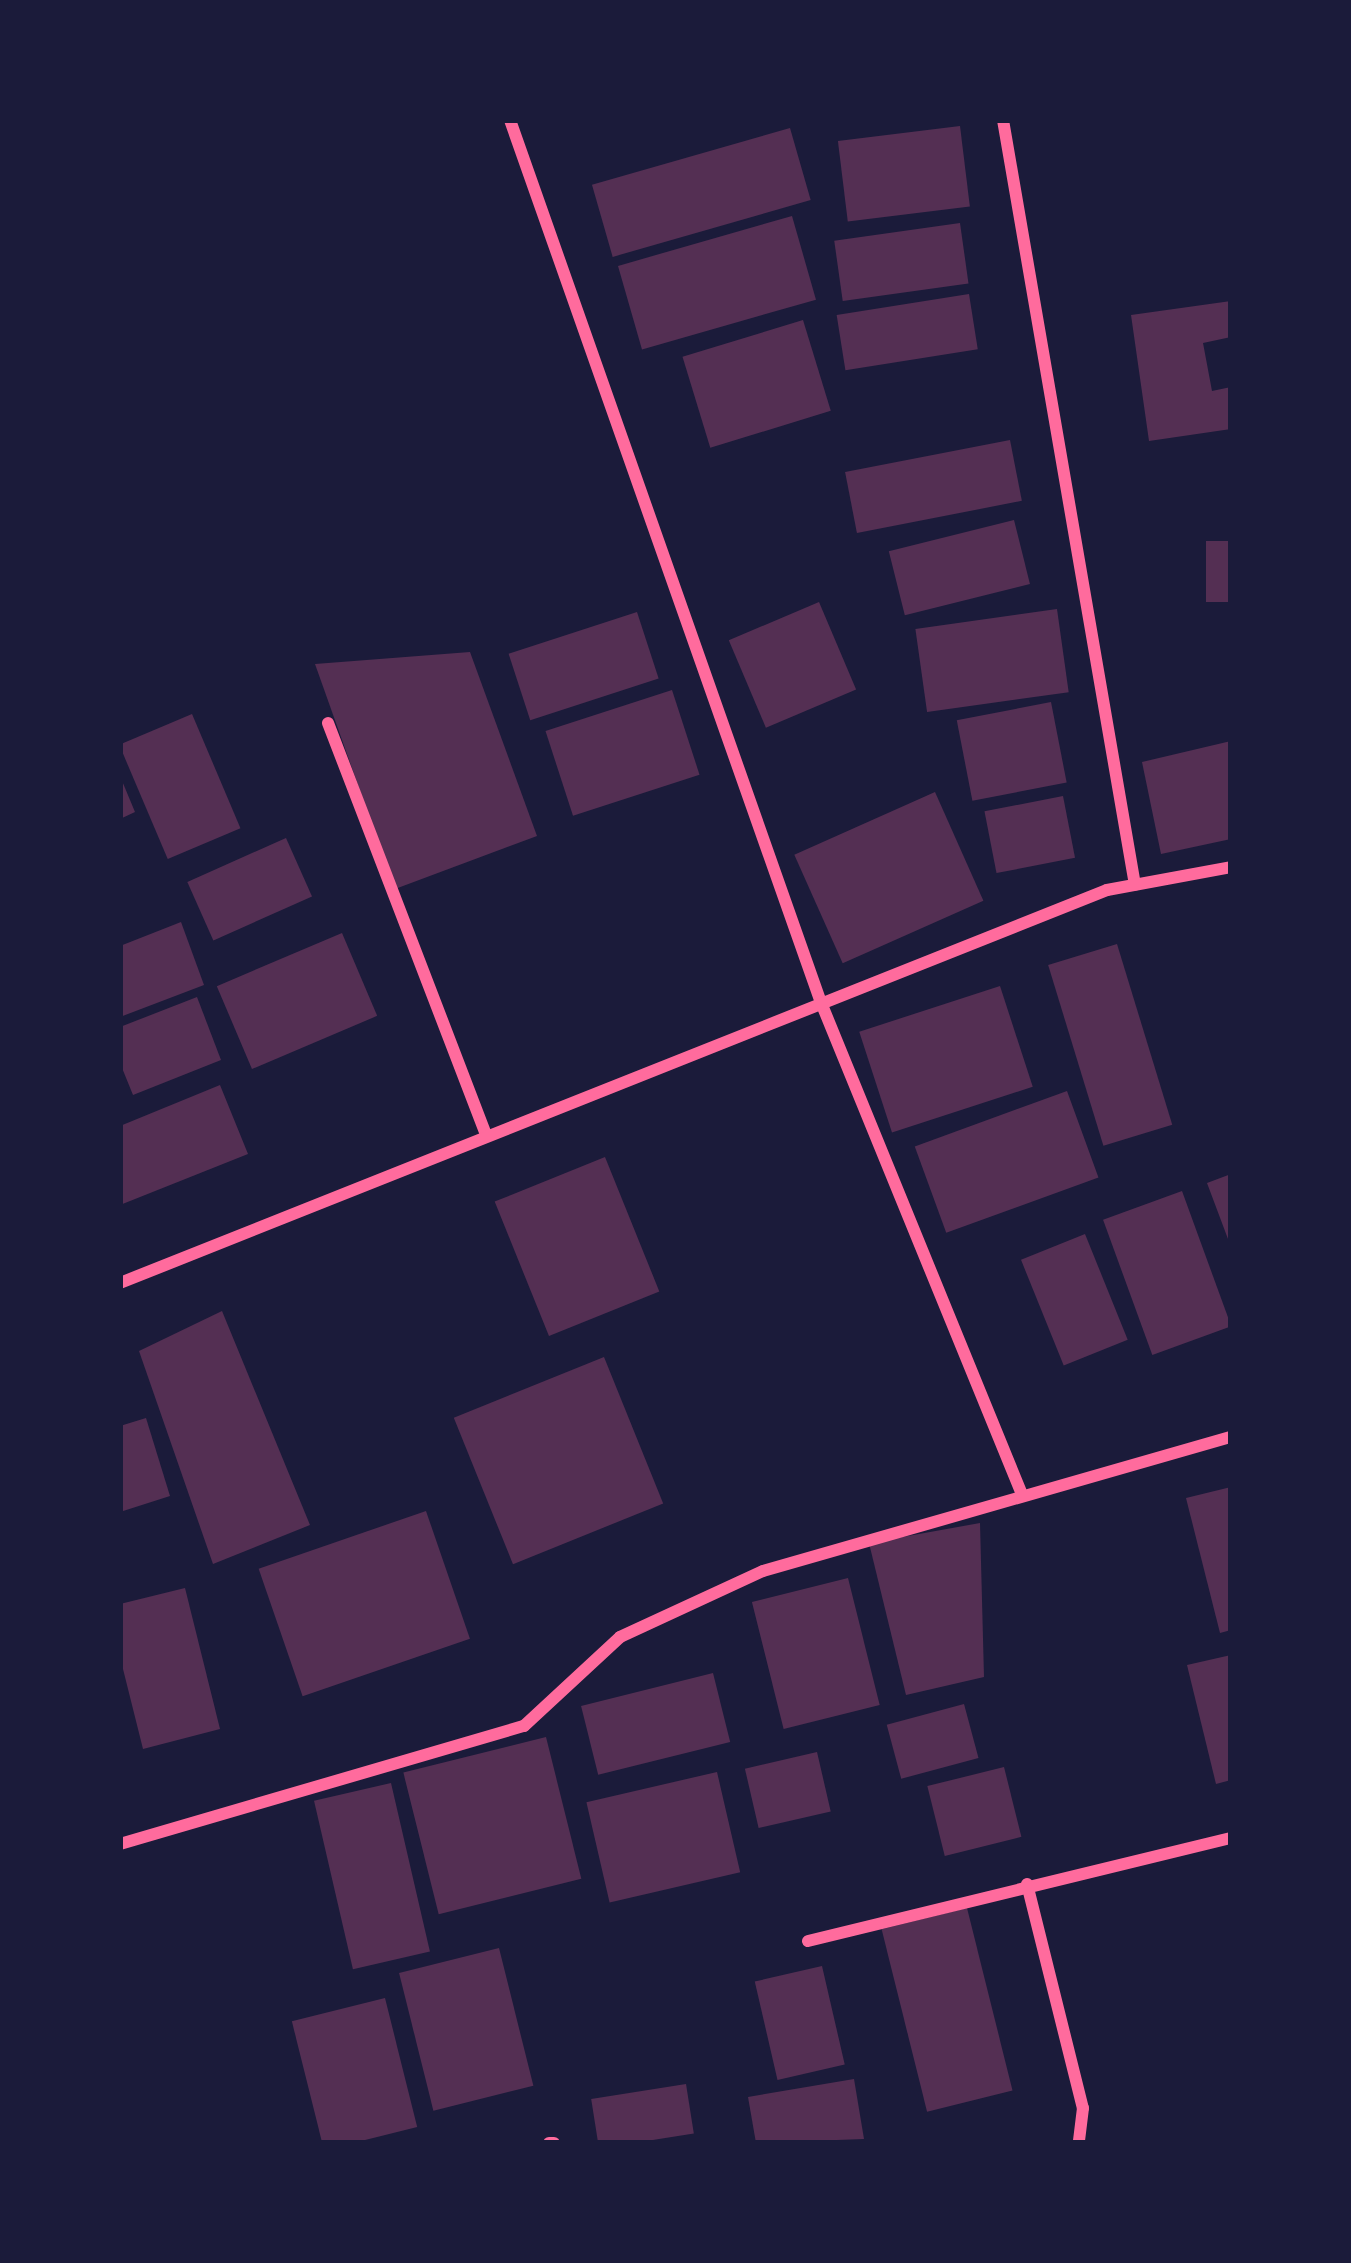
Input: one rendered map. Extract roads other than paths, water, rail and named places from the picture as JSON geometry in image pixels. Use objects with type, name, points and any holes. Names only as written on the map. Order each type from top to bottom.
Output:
[{"type":"street","points":[[509,120],[820,1000],[1021,1492]]},
{"type":"street","points":[[1003,120],[1135,884]]},
{"type":"street","points":[[328,723],[486,1134]]},
{"type":"street","points":[[120,1282],[820,1000],[1135,884],[1231,867]]},
{"type":"street","points":[[120,1844],[524,1726],[640,1628],[763,1571],[1021,1492],[1231,1437]]},
{"type":"street","points":[[808,1941],[1231,1838]]},
{"type":"street","points":[[1027,1885],[1083,2108],[1079,2143]]}]
